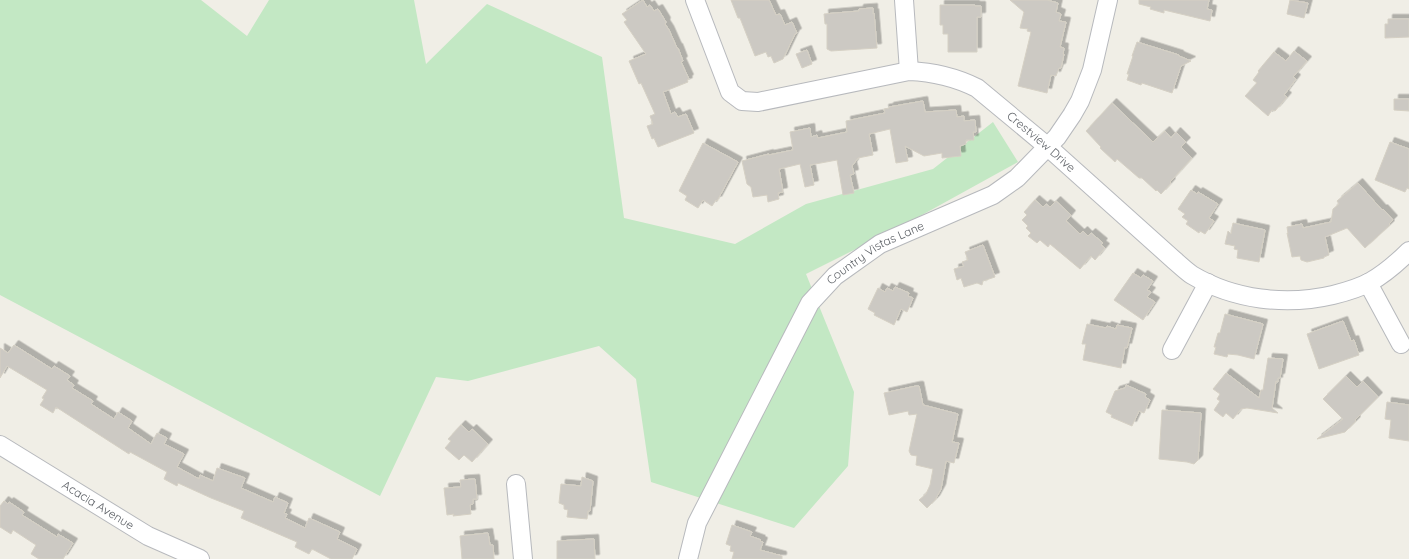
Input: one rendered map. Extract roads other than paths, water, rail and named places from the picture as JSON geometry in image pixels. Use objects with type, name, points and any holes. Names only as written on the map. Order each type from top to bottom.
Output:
[{"type":"street","name":"Crestview Drive","points":[[694,0],[730,92],[742,101],[758,102],[908,71],[941,74],[960,80],[978,88],[1048,146],[1191,274],[1224,290],[1272,300],[1289,301],[1322,298],[1368,283],[1385,272],[1409,251]]},
{"type":"street","points":[[904,0],[908,71]]},
{"type":"street","name":"Country Vistas Lane","points":[[688,559],[697,523],[810,303],[835,276],[880,244],[993,195],[1017,178],[1061,132],[1087,86],[1108,0]]},
{"type":"street","points":[[1172,350],[1208,283]]},
{"type":"street","points":[[1368,283],[1401,344]]},
{"type":"street","name":"Acacia Avenue","points":[[0,445],[148,536],[200,559]]},
{"type":"street","points":[[516,484],[523,559]]}]
